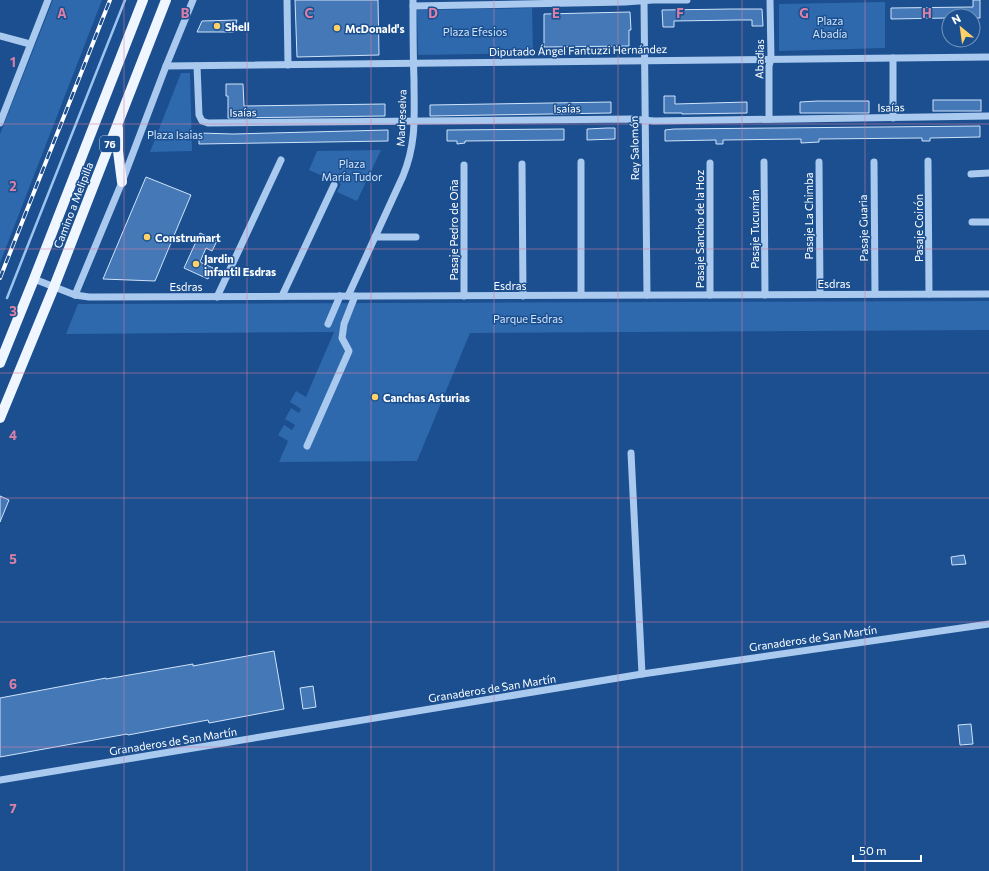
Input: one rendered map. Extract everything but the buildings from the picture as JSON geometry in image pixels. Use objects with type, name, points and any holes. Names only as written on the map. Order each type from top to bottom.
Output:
[{"type":"main road","name":"Camino a Melipilla","points":[[0,363],[143,0]]},
{"type":"main road","name":"Camino a Melipilla","points":[[0,418],[54,287],[166,0]]},
{"type":"main road","points":[[118,122],[118,151],[122,182]]},
{"type":"street","points":[[0,123],[48,0]]},
{"type":"street","points":[[75,295],[122,182],[193,0]]},
{"type":"street","points":[[288,0],[288,64]]},
{"type":"street","points":[[413,3],[632,2],[644,0],[687,0]]},
{"type":"street","name":"Rey Salomón","points":[[644,0],[647,295]]},
{"type":"street","name":"Abadias","points":[[769,119],[770,0]]},
{"type":"street","name":"Madreselva","points":[[307,446],[349,352],[342,338],[344,324],[352,296],[375,237],[400,184],[408,163],[412,146],[414,121],[413,3]]},
{"type":"street","points":[[0,36],[30,44]]},
{"type":"street","name":"Diputado Ángel Fantuzzi Hernández","points":[[166,66],[989,57]]},
{"type":"street","points":[[892,58],[893,118]]},
{"type":"street","name":"Isaías","points":[[198,66],[199,115],[205,122],[625,119],[654,121],[989,116]]},
{"type":"street","points":[[217,296],[281,160]]},
{"type":"street","points":[[580,162],[580,295]]},
{"type":"street","name":"Pasaje Tucumán","points":[[764,162],[765,295]]},
{"type":"street","name":"Pasaje La Chimba","points":[[819,162],[820,294]]},
{"type":"street","name":"Pasaje Guaria","points":[[874,162],[875,294]]},
{"type":"street","name":"Pasaje Coirón","points":[[928,162],[929,294]]},
{"type":"street","name":"Pasaje Sancho de la Hoz","points":[[710,163],[710,295]]},
{"type":"street","points":[[522,164],[523,296]]},
{"type":"street","name":"Pasaje Pedro de Oña","points":[[464,165],[464,296]]},
{"type":"street","points":[[971,174],[989,173]]},
{"type":"street","points":[[282,296],[334,185]]},
{"type":"street","points":[[972,222],[989,222]]},
{"type":"street","points":[[375,237],[416,237]]},
{"type":"street","name":"Esdras","points":[[34,279],[75,295],[89,297],[989,294]]},
{"type":"street","points":[[328,324],[340,296]]},
{"type":"street","points":[[631,453],[642,674]]},
{"type":"street","name":"Granaderos de San Martín","points":[[0,780],[642,674],[989,624]]},
{"type":"green space","points":[[53,0],[102,0],[0,263],[0,134]]},
{"type":"green space","name":"Plaza Abadía","points":[[885,2],[885,48],[779,51],[779,4]]},
{"type":"green space","name":"Plaza Efesios","points":[[532,8],[533,53],[418,55],[417,10]]},
{"type":"green space","name":"Plaza Isaias","points":[[181,73],[190,73],[192,151],[150,152]]},
{"type":"green space","name":"Plaza María Tudor","points":[[381,150],[357,201],[337,192],[341,184],[309,170],[317,151]]},
{"type":"green space","name":"Parque Esdras","points":[[989,301],[989,330],[470,333],[417,461],[279,462],[288,441],[278,435],[284,425],[292,430],[295,425],[285,419],[291,408],[299,413],[301,409],[290,402],[296,391],[306,397],[334,332],[66,334],[78,304]]},
{"type":"waterway","points":[[7,298],[125,0]]},
{"type":"railway","points":[[0,278],[110,0]]},
{"type":"place","name":"Shell","points":[[217,26]]},
{"type":"place","name":"McDonald's","points":[[337,28]]},
{"type":"place","name":"Construmart","points":[[147,237]]},
{"type":"place","name":"Jardin infantil Esdras","points":[[196,264]]},
{"type":"place","name":"Canchas Asturias","points":[[375,397]]}]
